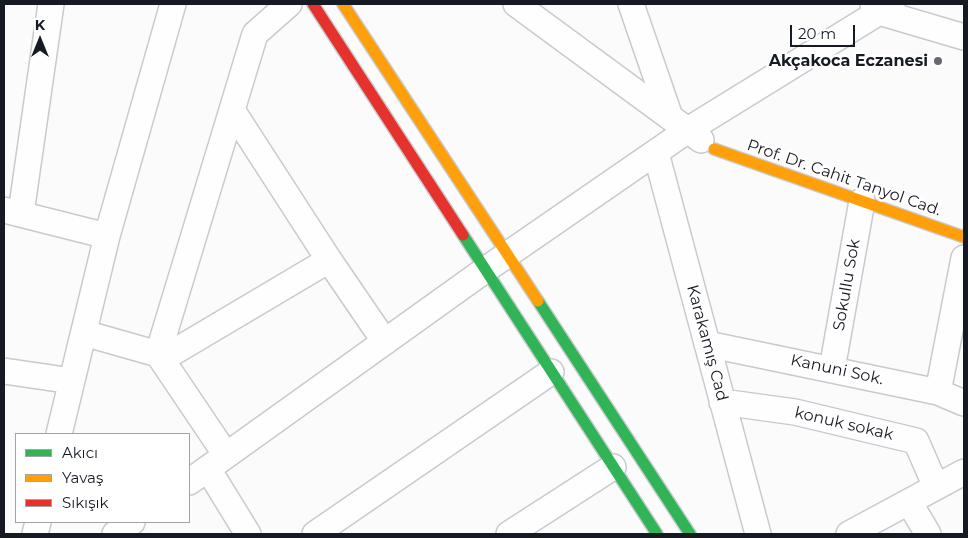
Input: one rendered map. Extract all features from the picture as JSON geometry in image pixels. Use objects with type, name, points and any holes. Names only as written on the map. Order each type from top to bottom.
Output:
[{"type":"main road","points":[[312,4],[657,534]]},
{"type":"main road","points":[[343,4],[690,534]]},
{"type":"main road","name":"Prof. Dr. Cahit Tanyol Cad.","points":[[714,149],[964,237]]},
{"type":"street","points":[[51,4],[12,212],[107,236]]},
{"type":"street","points":[[66,428],[72,381],[107,236],[173,4]]},
{"type":"street","points":[[248,534],[208,469],[160,357],[255,34],[289,4]]},
{"type":"street","points":[[516,4],[714,149]]},
{"type":"street","points":[[632,4],[679,123]]},
{"type":"street","points":[[208,469],[485,270],[656,153],[679,123],[881,6],[964,37]]},
{"type":"street","points":[[232,110],[329,260],[385,342]]},
{"type":"street","name":"Karakamış Cad","points":[[656,153],[758,534]]},
{"type":"street","name":"Sokullu Sok","points":[[832,368],[862,201]]},
{"type":"street","points":[[938,392],[964,258]]},
{"type":"street","points":[[84,333],[160,357],[329,260]]},
{"type":"street","name":"Kanuni Sok.","points":[[707,344],[832,368],[938,392],[964,403]]},
{"type":"street","points":[[4,371],[72,381]]},
{"type":"street","points":[[315,534],[504,407],[551,372]]},
{"type":"street","name":"konuk sokak","points":[[722,402],[794,412],[916,441],[936,487]]},
{"type":"street","points":[[509,534],[613,467]]},
{"type":"street","points":[[849,534],[964,472]]},
{"type":"street","points":[[909,502],[928,534]]},
{"type":"traffic: fast","points":[[463,235],[657,534]]},
{"type":"traffic: fast","points":[[538,301],[690,534]]},
{"type":"traffic: slow","points":[[343,4],[538,301]]},
{"type":"traffic: slow","points":[[714,149],[964,237]]},
{"type":"traffic: jam","points":[[313,4],[463,235]]},
{"type":"place","name":"Akçakoca Eczanesi","points":[[938,61]]}]
